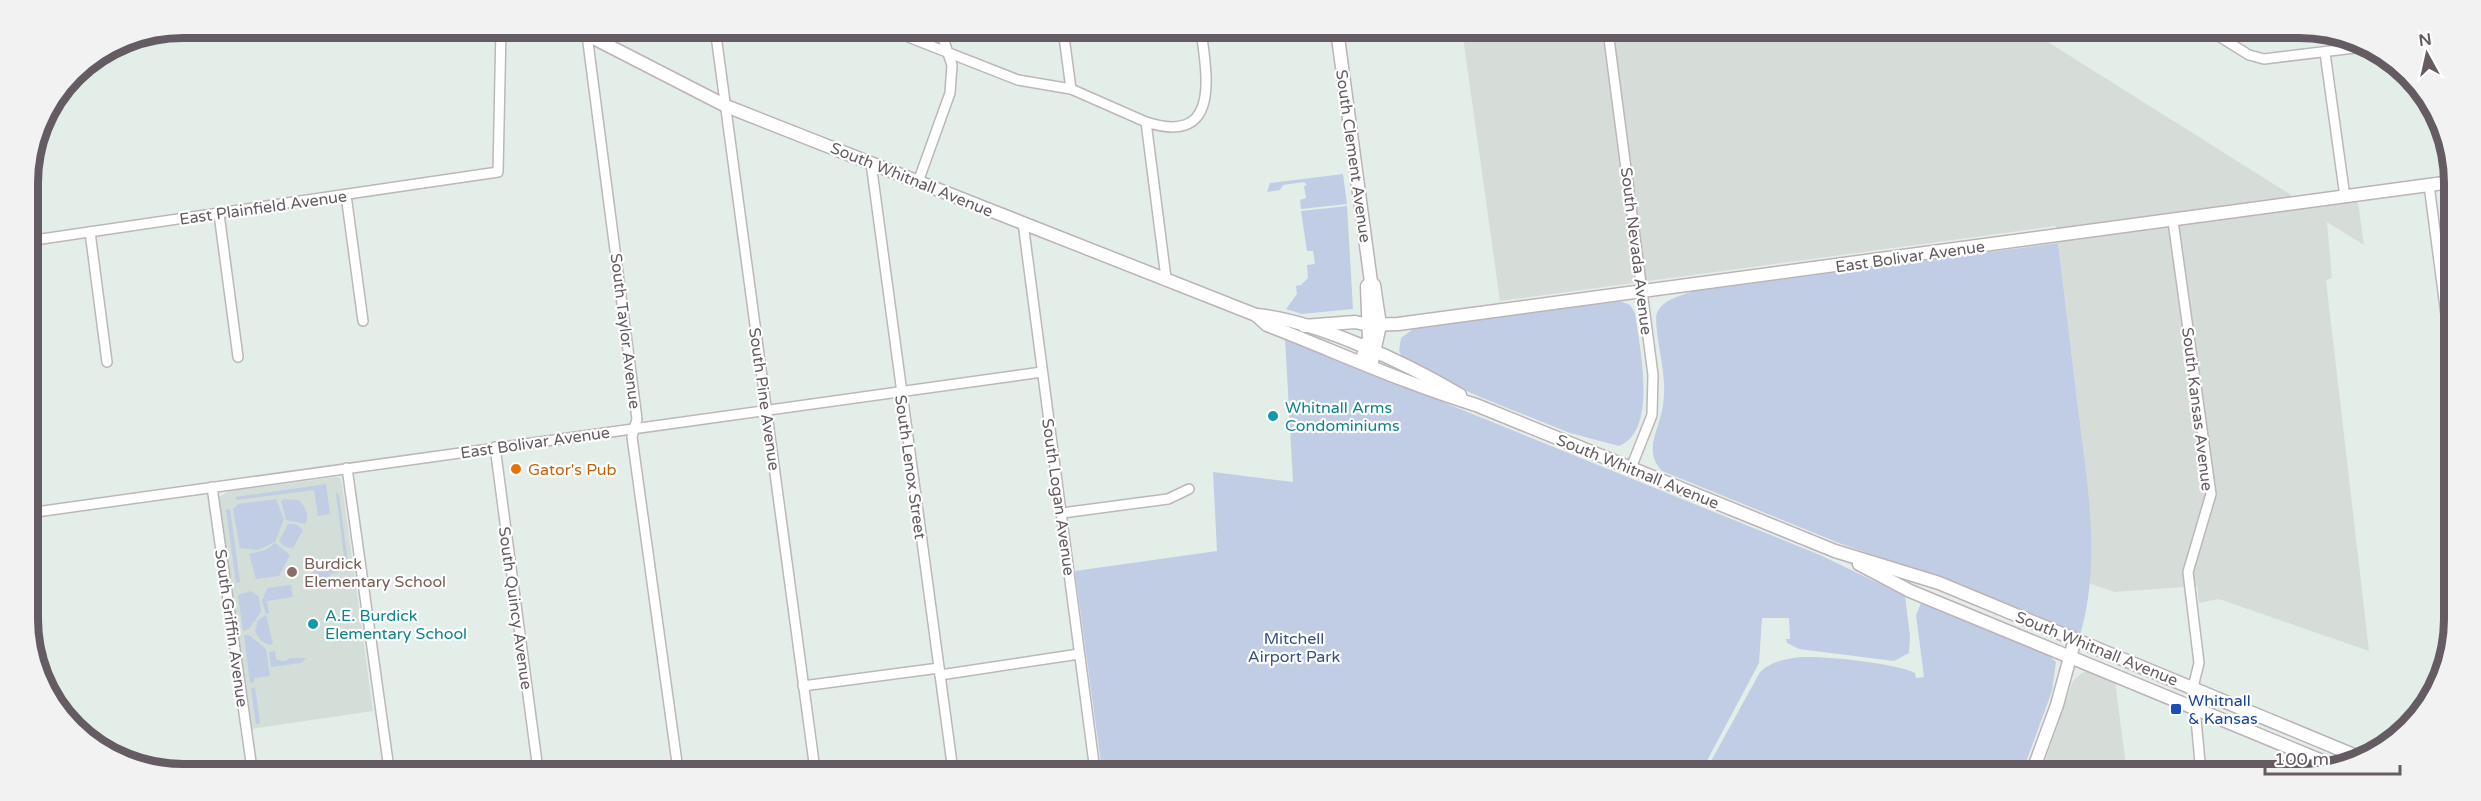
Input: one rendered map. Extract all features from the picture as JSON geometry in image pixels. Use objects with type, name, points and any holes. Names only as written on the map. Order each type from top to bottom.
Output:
[{"type":"street","name":"East Plainfield Avenue","points":[[38,240],[498,172],[501,38]]},
{"type":"street","name":"South Taylor Avenue","points":[[587,38],[637,419],[632,437],[677,764]]},
{"type":"street","name":"South Whitnall Avenue","points":[[593,38],[726,106],[1256,315],[1273,317],[1304,326],[1368,357],[1417,387],[1476,405],[1834,551],[1939,583],[2350,753]]},
{"type":"street","name":"South Pine Avenue","points":[[716,38],[814,764]]},
{"type":"street","points":[[911,38],[1018,80],[1071,89],[1162,127],[1182,126],[1191,122],[1203,108],[1208,89],[1202,38]]},
{"type":"street","points":[[918,182],[950,93],[952,65],[942,38]]},
{"type":"street","points":[[1064,38],[1071,89]]},
{"type":"street","name":"South Clement Avenue","points":[[1338,38],[1371,282],[1367,286],[1375,325],[1368,357]]},
{"type":"street","name":"South Nevada Avenue","points":[[1609,38],[1654,397],[1652,415],[1631,468]]},
{"type":"street","points":[[2222,38],[2256,58],[2271,59],[2352,48]]},
{"type":"street","points":[[2325,52],[2345,197]]},
{"type":"street","points":[[1146,122],[1166,278]]},
{"type":"street","name":"South Lenox Street","points":[[871,163],[952,764]]},
{"type":"street","name":"East Bolivar Avenue","points":[[1304,326],[1355,322],[1375,325],[2173,221],[2444,183]]},
{"type":"street","points":[[2429,185],[2444,299]]},
{"type":"street","points":[[346,195],[363,321]]},
{"type":"street","points":[[219,213],[238,357]]},
{"type":"street","name":"South Kansas Avenue","points":[[2173,221],[2211,494],[2188,572],[2199,663],[2193,687],[2200,763]]},
{"type":"street","name":"South Logan Avenue","points":[[1023,224],[1094,764]]},
{"type":"street","points":[[90,232],[107,362]]},
{"type":"street","name":"South Whitnall Avenue","points":[[1256,315],[1267,325],[1368,357]]},
{"type":"street","name":"East Bolivar Avenue","points":[[38,512],[1042,372]]},
{"type":"street","name":"South Quincy Avenue","points":[[495,447],[537,764]]},
{"type":"street","points":[[346,468],[388,764]]},
{"type":"street","name":"South Griffin Avenue","points":[[212,488],[251,764]]},
{"type":"street","points":[[1062,513],[1168,499],[1189,489]]},
{"type":"street","name":"South Whitnall Avenue","points":[[1834,551],[1910,591],[2324,761]]},
{"type":"street","points":[[2036,763],[2050,725],[2075,639]]},
{"type":"street","points":[[803,686],[1079,654]]},
{"type":"street","points":[[2300,751],[2307,734]]},
{"type":"shaded area","points":[[1463,38],[2042,38],[2291,195],[2293,210],[2358,202],[2364,245],[2327,222],[2332,278],[2326,280],[2369,651],[2219,599],[2199,603],[2197,586],[2115,592],[2088,583],[2090,518],[2086,473],[2056,226],[1500,301]]},
{"type":"shaded area","name":"Burdick Elementary School","points":[[340,478],[342,484],[373,711],[251,729],[219,497],[229,491]]},
{"type":"shaded area","points":[[2090,671],[2115,681],[2126,763],[2044,763],[2073,681],[2082,673]]},
{"type":"green space","points":[[1343,174],[1347,204],[1301,209],[1300,200],[1306,198],[1304,186],[1307,185],[1304,182],[1283,185],[1280,190],[1267,192],[1270,183]]},
{"type":"green space","points":[[1347,206],[1353,309],[1302,314],[1286,309],[1297,294],[1296,286],[1301,285],[1308,278],[1307,265],[1315,264],[1313,251],[1307,251],[1301,211]]},
{"type":"green space","points":[[2058,243],[2091,526],[2090,581],[2080,635],[1944,579],[1844,545],[1662,471],[1656,463],[1653,447],[1663,405],[1664,383],[1656,316],[1658,310],[1671,299],[1694,291]]},
{"type":"green space","points":[[1620,301],[1630,305],[1635,313],[1644,386],[1639,423],[1631,437],[1619,446],[1570,433],[1480,397],[1406,363],[1399,351],[1401,338],[1413,329]]},
{"type":"green space","name":"Mitchell Airport Park","points":[[1285,338],[1820,555],[1905,596],[1910,636],[1909,653],[1894,661],[1799,649],[1787,643],[1786,639],[1790,639],[1789,618],[1762,618],[1759,663],[1706,763],[1101,764],[1075,571],[1217,551],[1213,472],[1293,482]]},
{"type":"green space","points":[[326,484],[330,514],[318,516],[314,490],[236,500],[236,497]]},
{"type":"green space","points":[[336,493],[339,495],[348,563],[345,564]]},
{"type":"green space","points":[[276,499],[284,519],[275,542],[258,550],[240,548],[233,509],[238,504]]},
{"type":"green space","points":[[299,500],[307,514],[305,524],[286,520],[281,501]]},
{"type":"green space","points":[[230,509],[240,582],[236,583],[226,510]]},
{"type":"green space","points":[[288,524],[296,524],[303,530],[293,548],[285,547],[279,541]]},
{"type":"green space","points":[[275,543],[290,555],[279,576],[256,579],[249,554],[266,550]]},
{"type":"green space","points":[[335,558],[339,572],[330,574],[331,580],[315,582],[313,573],[319,561]]},
{"type":"green space","points":[[291,585],[293,597],[267,601],[269,613],[266,614],[262,601],[267,588]]},
{"type":"green space","points":[[251,591],[259,597],[261,612],[249,629],[243,631],[238,595]]},
{"type":"green space","points":[[1921,603],[2050,656],[2056,662],[2052,691],[2026,763],[1710,763],[1760,672],[1774,663],[1803,657],[1843,659],[1893,666],[1915,673],[1916,678],[1924,677],[1916,615]]},
{"type":"green space","points":[[266,615],[273,644],[269,645],[261,641],[255,632],[258,620]]},
{"type":"green space","points":[[244,635],[249,635],[266,649],[270,676],[254,678],[254,682],[250,683]]},
{"type":"green space","points":[[275,651],[276,659],[283,662],[290,658],[306,658],[301,663],[271,667],[269,652]]},
{"type":"green space","points":[[255,687],[260,723],[256,724],[251,689]]},
{"type":"place","name":"Whitnall Arms Condominiums","points":[[1273,416]]},
{"type":"place","name":"Gator's Pub","points":[[516,469]]},
{"type":"place","name":"Burdick Elementary School","points":[[292,572]]},
{"type":"place","name":"A.E. Burdick Elementary School","points":[[313,624]]},
{"type":"place","name":"Whitnall & Kansas","points":[[2176,709]]}]
